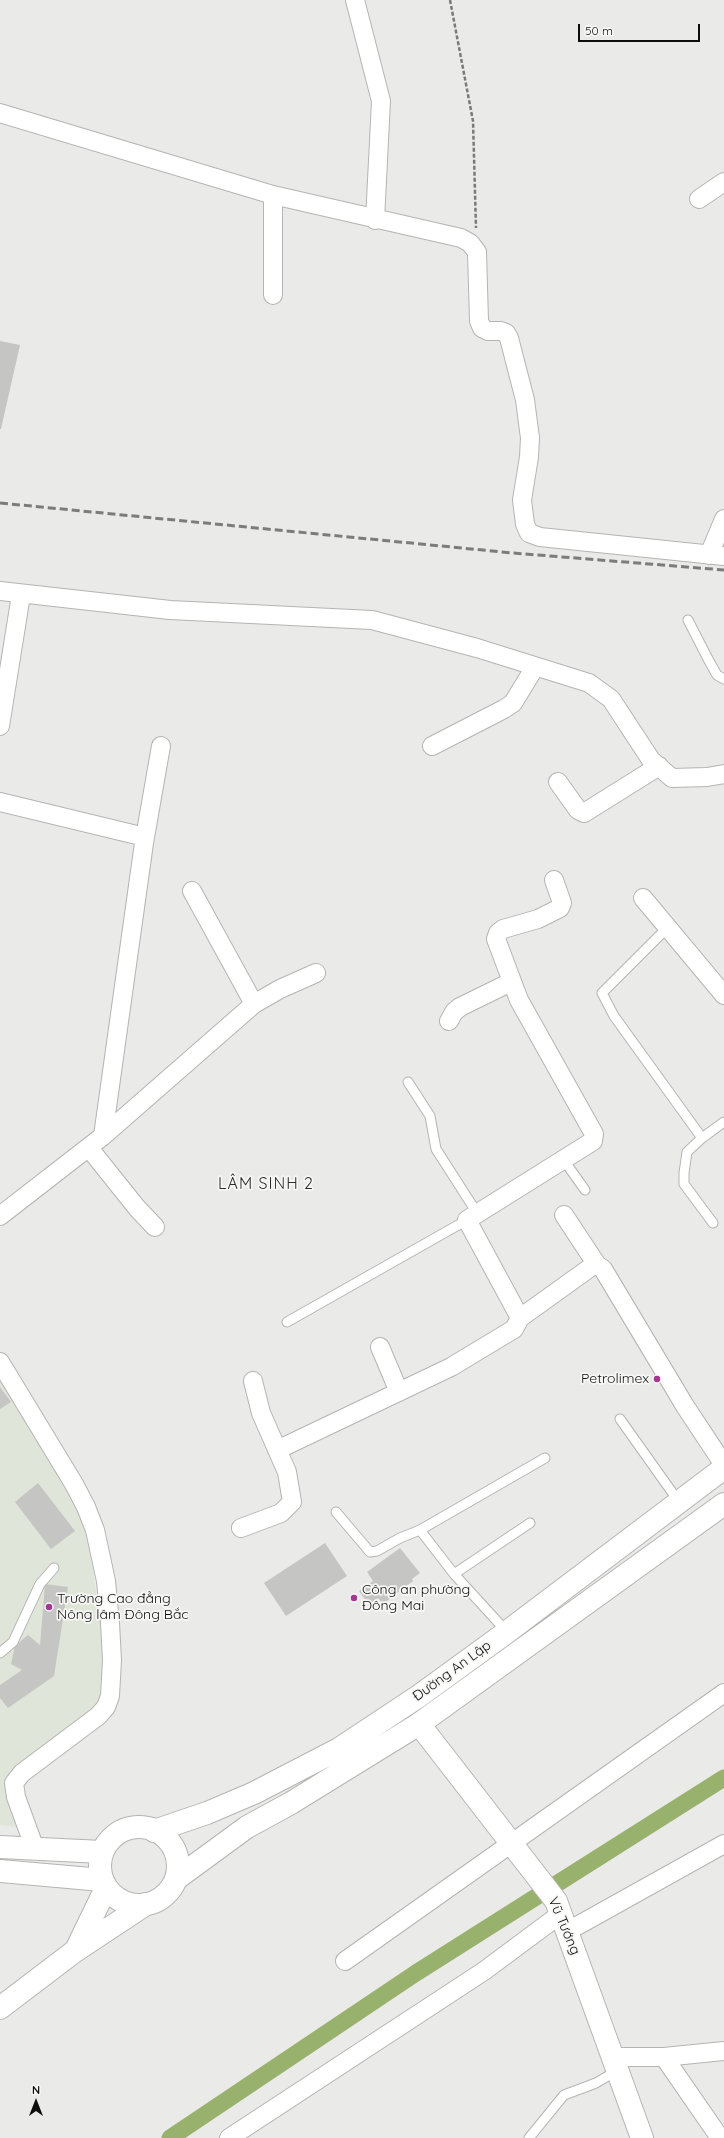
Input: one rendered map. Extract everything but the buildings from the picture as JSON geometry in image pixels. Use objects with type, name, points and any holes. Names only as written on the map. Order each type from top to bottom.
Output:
[{"type":"main road","name":"Đường An Lập","points":[[154,1831],[207,1813],[254,1793],[339,1749],[419,1696],[507,1632],[724,1468]]},
{"type":"main road","name":"Đường An Lập","points":[[176,1879],[247,1827],[291,1803],[419,1724],[724,1504]]},
{"type":"main road","name":"Vũ Tướng","points":[[419,1724],[540,1878],[562,1915],[642,2138]]},
{"type":"main road","points":[[0,2008],[75,1951],[146,1904],[164,1896],[176,1879],[178,1868],[176,1856],[172,1846],[164,1837],[154,1831],[144,1828],[123,1830],[107,1843],[102,1852],[100,1862],[104,1884],[114,1897],[124,1902],[135,1905],[146,1904]]},
{"type":"main road","points":[[0,1847],[102,1852]]},
{"type":"main road","points":[[0,1871],[104,1884]]},
{"type":"main road","points":[[75,1951],[104,1884]]},
{"type":"street","points":[[355,0],[381,100],[375,220]]},
{"type":"street","points":[[0,113],[273,195],[375,220],[461,238],[470,243],[477,252],[479,321],[482,328],[488,331],[501,331],[506,333],[509,338],[525,400],[529,432],[529,457],[522,500],[524,524],[529,532],[540,537],[716,556],[724,519]]},
{"type":"street","points":[[699,199],[724,182]]},
{"type":"street","points":[[273,195],[273,295]]},
{"type":"street","points":[[0,591],[21,595],[170,610],[372,620],[535,666],[589,683],[601,690],[611,699],[651,760],[672,778],[707,777],[724,774]]},
{"type":"street","points":[[0,726],[4,676],[21,595]]},
{"type":"street","points":[[432,746],[504,710],[513,703],[535,666]]},
{"type":"street","points":[[103,1136],[145,837],[161,746]]},
{"type":"street","points":[[558,782],[578,810],[584,813],[659,766]]},
{"type":"street","points":[[0,802],[145,837]]},
{"type":"street","points":[[520,1318],[472,1216],[592,1141],[594,1134],[519,1000],[498,948],[496,939],[498,933],[504,929],[538,919],[560,908],[562,903],[554,880]]},
{"type":"street","points":[[192,891],[254,1004]]},
{"type":"street","points":[[643,898],[724,995]]},
{"type":"street","points":[[0,1216],[89,1148],[254,1004],[280,989],[316,973]]},
{"type":"street","points":[[449,1021],[454,1012],[460,1007],[511,982]]},
{"type":"street","points":[[89,1148],[155,1227]]},
{"type":"street","points":[[564,1216],[597,1266],[603,1269],[685,1406],[724,1465]]},
{"type":"street","points":[[277,1450],[451,1367],[514,1329],[520,1318],[591,1267],[597,1266]]},
{"type":"street","points":[[380,1347],[400,1392]]},
{"type":"street","points":[[0,1362],[74,1484],[86,1507],[95,1530],[106,1581],[110,1623],[112,1660],[110,1696],[106,1707],[98,1716],[22,1773],[14,1783],[16,1797],[35,1849]]},
{"type":"street","points":[[241,1528],[281,1514],[292,1502],[287,1472],[261,1413],[253,1381]]},
{"type":"street","points":[[345,1961],[724,1693]]},
{"type":"street","points":[[229,2138],[484,1971],[562,1915],[723,1845]]},
{"type":"street","points":[[616,2063],[664,2056],[724,2051]]},
{"type":"street","points":[[664,2056],[720,2138]]},
{"type":"lane","points":[[688,620],[717,675],[724,679]]},
{"type":"lane","points":[[668,928],[602,993],[614,1016],[702,1138]]},
{"type":"lane","points":[[287,1322],[472,1216],[436,1149],[432,1119],[408,1082]]},
{"type":"lane","points":[[713,1222],[684,1184],[687,1152],[702,1138],[724,1122]]},
{"type":"lane","points":[[563,1159],[585,1190]]},
{"type":"lane","points":[[620,1419],[679,1502]]},
{"type":"lane","points":[[336,1512],[370,1552],[377,1551],[420,1530],[545,1458]]},
{"type":"lane","points":[[454,1574],[530,1523]]},
{"type":"lane","points":[[420,1530],[454,1574],[507,1632]]},
{"type":"lane","points":[[0,1653],[13,1642],[40,1584],[54,1568]]},
{"type":"lane","points":[[529,2138],[564,2095],[596,2083],[616,2063]]},
{"type":"path","points":[[450,0],[473,121],[477,252]]},
{"type":"shaded area","name":"Trường Cao đẳng Nông lâm Đông Bắc","points":[[0,1371],[80,1509],[89,1541],[107,1673],[106,1691],[88,1712],[5,1778],[17,1827],[0,1825]]},
{"type":"waterway","points":[[170,2138],[416,1973],[724,1778]]},
{"type":"railway","points":[[0,503],[513,553],[724,570]]},
{"type":"place","name":"Petrolimex","points":[[657,1379]]},
{"type":"place","name":"Công an phường Đông Mai","points":[[354,1598]]},
{"type":"place","name":"Trường Cao đẳng Nông lâm Đông Bắc","points":[[49,1607]]},
{"type":"district","name":"LÂM SINH 2","points":[[266,1184]]}]
